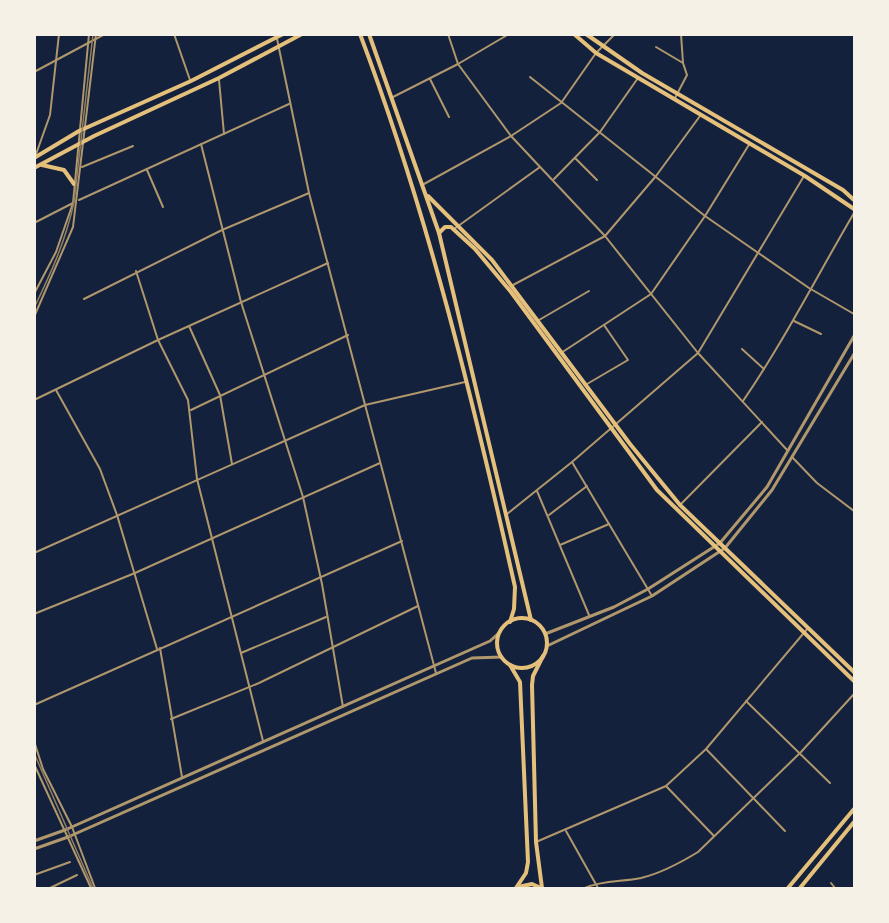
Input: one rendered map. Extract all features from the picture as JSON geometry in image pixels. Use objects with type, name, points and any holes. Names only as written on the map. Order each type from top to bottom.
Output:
[{"type":"main road","points":[[34,157],[79,131],[191,81],[283,34]]},
{"type":"main road","points":[[34,168],[219,78],[302,34]]},
{"type":"main road","points":[[360,34],[422,211],[466,382],[515,588],[510,621]]},
{"type":"main road","points":[[369,34],[424,184],[439,233],[531,620],[545,634],[547,646],[533,676],[532,685],[536,842],[542,888],[532,884],[516,888]]},
{"type":"main road","points":[[574,34],[596,53],[805,176],[855,211]]},
{"type":"main road","points":[[586,34],[601,47],[642,73],[843,190],[855,200]]},
{"type":"main road","points":[[41,165],[64,170],[74,184]]},
{"type":"main road","points":[[428,196],[475,240],[513,285],[615,424],[680,505],[718,544]]},
{"type":"main road","points":[[439,233],[445,227],[454,229],[476,249],[511,292],[657,490],[724,549],[855,681]]},
{"type":"main road","points":[[516,888],[528,867],[522,703],[520,682],[510,664],[502,657],[497,645],[500,632],[510,621],[531,620]]},
{"type":"main road","points":[[806,630],[855,672]]},
{"type":"main road","points":[[510,664],[528,667],[543,656]]},
{"type":"main road","points":[[788,888],[855,809]]},
{"type":"main road","points":[[800,888],[855,822]]},
{"type":"street","points":[[34,157],[50,115],[54,94],[54,62],[59,34]]},
{"type":"street","points":[[34,294],[56,252],[73,203],[89,34]]},
{"type":"street","points":[[34,317],[66,249],[78,200],[96,34]]},
{"type":"street","points":[[34,72],[105,34]]},
{"type":"street","points":[[174,34],[191,81]]},
{"type":"street","points":[[448,34],[458,64],[511,136],[554,179],[605,236],[698,353],[789,451]]},
{"type":"street","points":[[391,98],[458,64],[509,34]]},
{"type":"street","points":[[424,184],[511,136],[561,103],[596,53],[615,34]]},
{"type":"street","points":[[675,98],[687,75],[683,63],[681,34]]},
{"type":"street","points":[[277,36],[289,104],[309,193],[436,673]]},
{"type":"street","points":[[656,47],[683,63]]},
{"type":"street","points":[[530,77],[705,216],[757,254],[809,288],[855,314]]},
{"type":"street","points":[[219,78],[224,134]]},
{"type":"street","points":[[554,179],[600,132],[638,78]]},
{"type":"street","points":[[430,79],[449,117]]},
{"type":"street","points":[[78,200],[289,104]]},
{"type":"street","points":[[513,285],[605,236],[656,176],[702,114]]},
{"type":"street","points":[[561,353],[651,294],[705,216],[750,143]]},
{"type":"street","points":[[201,144],[241,302],[266,374],[303,497],[321,579],[343,707]]},
{"type":"street","points":[[82,167],[133,146]]},
{"type":"street","points":[[575,158],[597,180]]},
{"type":"street","points":[[454,229],[457,224],[540,167]]},
{"type":"street","points":[[147,170],[163,207]]},
{"type":"street","points":[[507,514],[572,462],[698,353],[805,176]]},
{"type":"street","points":[[84,299],[222,230],[309,193]]},
{"type":"street","points":[[34,223],[73,203]]},
{"type":"street","points":[[743,401],[794,321],[809,288],[855,211]]},
{"type":"street","points":[[34,400],[158,340],[328,263]]},
{"type":"street","points":[[136,271],[158,340],[188,400],[197,479],[263,742]]},
{"type":"street","points":[[539,320],[589,291]]},
{"type":"street","points":[[794,321],[821,334]]},
{"type":"street","points":[[585,385],[628,360],[604,325]]},
{"type":"street","points":[[189,326],[220,395],[232,464]]},
{"type":"street","points":[[190,410],[348,335]]},
{"type":"street","points":[[545,634],[590,617],[648,590],[718,544],[766,487],[855,336]]},
{"type":"street","points":[[742,349],[765,369]]},
{"type":"street","points":[[547,646],[652,596],[724,549],[772,490],[855,354]]},
{"type":"street","points":[[34,553],[366,405],[466,382]]},
{"type":"street","points":[[56,390],[89,447],[117,515],[159,649],[182,777]]},
{"type":"street","points":[[680,505],[762,423]]},
{"type":"street","points":[[792,457],[817,483],[855,511]]},
{"type":"street","points":[[572,462],[652,596]]},
{"type":"street","points":[[34,614],[135,573],[380,463]]},
{"type":"street","points":[[549,516],[587,486]]},
{"type":"street","points":[[537,491],[590,617]]},
{"type":"street","points":[[560,545],[610,524]]},
{"type":"street","points":[[34,705],[402,541]]},
{"type":"street","points":[[685,565],[690,572]]},
{"type":"street","points":[[171,719],[249,687],[418,606]]},
{"type":"street","points":[[241,653],[326,617]]},
{"type":"street","points":[[536,842],[666,786],[706,749],[806,630]]},
{"type":"street","points":[[34,841],[72,827],[343,707],[490,641],[500,632]]},
{"type":"street","points":[[34,849],[75,834],[472,658],[502,657]]},
{"type":"street","points":[[585,888],[595,884],[642,878],[679,864],[698,852],[801,752],[855,694]]},
{"type":"street","points":[[746,701],[801,752],[830,783]]},
{"type":"street","points":[[34,741],[43,769],[75,834],[93,888]]},
{"type":"street","points":[[706,749],[785,831]]},
{"type":"street","points":[[34,764],[93,888]]},
{"type":"street","points":[[666,786],[714,836]]},
{"type":"street","points":[[565,830],[598,888]]},
{"type":"street","points":[[34,875],[70,862]]},
{"type":"street","points":[[50,888],[77,875]]},
{"type":"street","points":[[831,882],[835,888]]},
{"type":"railway","points":[[34,308],[67,230],[74,202],[93,34]]},
{"type":"railway","points":[[34,753],[93,888]]}]
